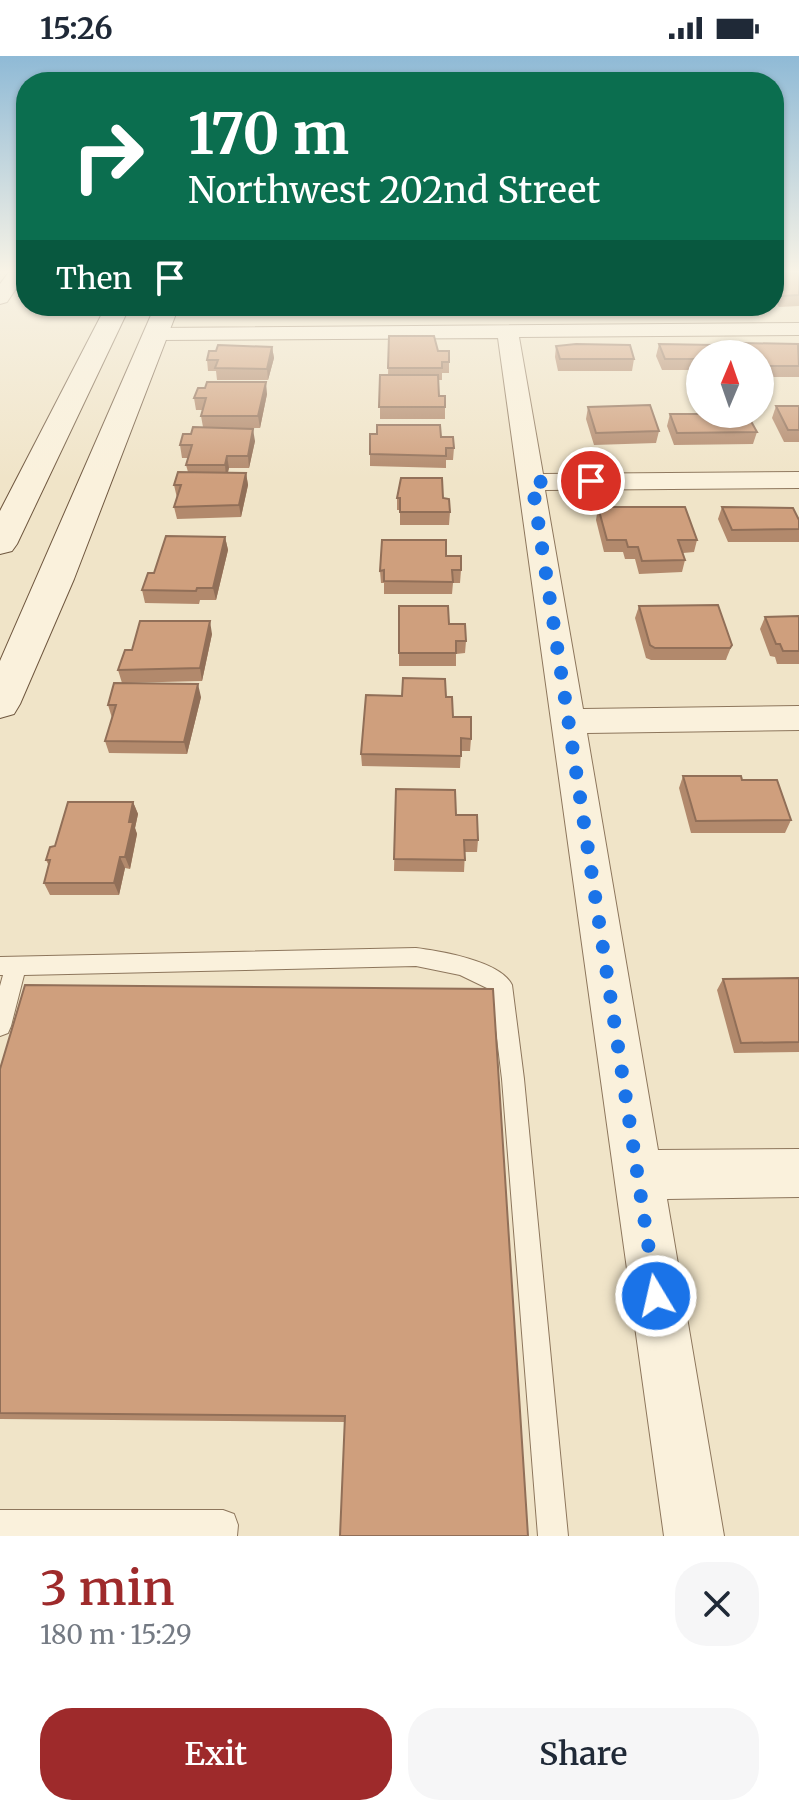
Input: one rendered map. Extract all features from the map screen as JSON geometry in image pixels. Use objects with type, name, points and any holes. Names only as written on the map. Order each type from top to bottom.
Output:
[{"type":"main road","points":[[0,544],[101,341]]},
{"type":"main road","points":[[95,353],[123,341]]},
{"type":"main road","points":[[0,704],[56,579],[153,341]]},
{"type":"street","points":[[509,341],[694,1536]]},
{"type":"street","points":[[532,482],[799,480]]},
{"type":"street","points":[[570,721],[799,718]]},
{"type":"street","points":[[637,1175],[799,1173]]},
{"type":"lane","points":[[0,1026],[8,966],[416,957],[447,960],[477,969],[501,985],[513,1079],[553,1536]]},
{"type":"lane","points":[[8,1529],[223,1525],[222,1536]]},
{"type":"building","points":[[389,341],[435,341],[438,351],[449,351],[449,362],[442,362],[442,368],[388,368]]},
{"type":"building","points":[[659,344],[686,344],[686,359],[665,359]]},
{"type":"building","points":[[774,344],[798,344],[799,366],[774,366]]},
{"type":"building","points":[[218,345],[272,347],[267,369],[215,368],[218,360],[207,360],[209,351],[216,351]]},
{"type":"building","points":[[630,345],[634,359],[560,359],[556,346]]},
{"type":"building","points":[[380,375],[438,375],[439,396],[445,396],[445,407],[379,407]]},
{"type":"building","points":[[207,382],[266,382],[258,416],[201,416],[206,398],[194,398],[198,388],[205,388]]},
{"type":"building","points":[[650,405],[659,431],[596,433],[588,407]]},
{"type":"building","points":[[776,406],[799,406],[799,430],[788,430]]},
{"type":"building","points":[[670,414],[686,414],[686,428],[755,428],[757,432],[677,433]]},
{"type":"building","points":[[377,425],[440,425],[441,437],[453,437],[454,448],[446,448],[446,456],[370,454],[370,434],[377,434]]},
{"type":"building","points":[[193,427],[253,429],[248,456],[227,456],[225,465],[186,465],[192,445],[180,445],[183,434],[191,434]]},
{"type":"building","points":[[178,472],[246,473],[239,505],[174,507],[181,485],[174,485]]},
{"type":"building","points":[[401,478],[442,478],[443,498],[449,499],[450,512],[400,512],[400,498],[397,498]]},
{"type":"building","points":[[598,507],[685,507],[697,540],[678,540],[685,560],[642,561],[638,547],[628,547],[626,540],[607,540]]},
{"type":"building","points":[[722,507],[793,508],[799,520],[799,529],[732,530]]},
{"type":"building","points":[[166,536],[225,537],[213,588],[197,588],[196,591],[142,590],[148,573],[154,573]]},
{"type":"building","points":[[382,540],[446,540],[446,556],[461,556],[461,570],[452,570],[453,582],[384,581],[384,570],[380,571]]},
{"type":"building","points":[[718,605],[732,645],[730,648],[655,648],[650,645],[639,606]]},
{"type":"building","points":[[399,606],[448,606],[449,624],[465,624],[466,641],[456,641],[456,653],[399,653]]},
{"type":"building","points":[[799,616],[799,651],[783,651],[780,644],[776,644],[765,617]]},
{"type":"building","points":[[140,621],[210,621],[200,668],[118,670],[125,650],[132,650]]},
{"type":"building","points":[[403,678],[445,679],[446,697],[452,697],[453,717],[471,717],[471,739],[461,738],[461,756],[361,754],[366,695],[402,696]]},
{"type":"building","points":[[114,683],[198,684],[184,742],[105,741],[116,705],[108,705]]},
{"type":"building","points":[[683,776],[741,776],[742,780],[777,780],[791,820],[696,821]]},
{"type":"building","points":[[396,789],[455,790],[456,815],[477,815],[478,840],[464,840],[465,860],[394,859]]},
{"type":"building","points":[[68,802],[133,802],[129,822],[133,822],[125,857],[120,857],[114,883],[44,883],[50,860],[46,860],[50,847],[55,846]]},
{"type":"building","points":[[799,978],[799,1042],[741,1043],[723,979]]},
{"type":"building","points":[[25,985],[493,989],[528,1536],[340,1536],[345,1416],[0,1413],[0,1069]]},
{"type":"route","points":[[591,481],[532,482],[656,1296]]}]
